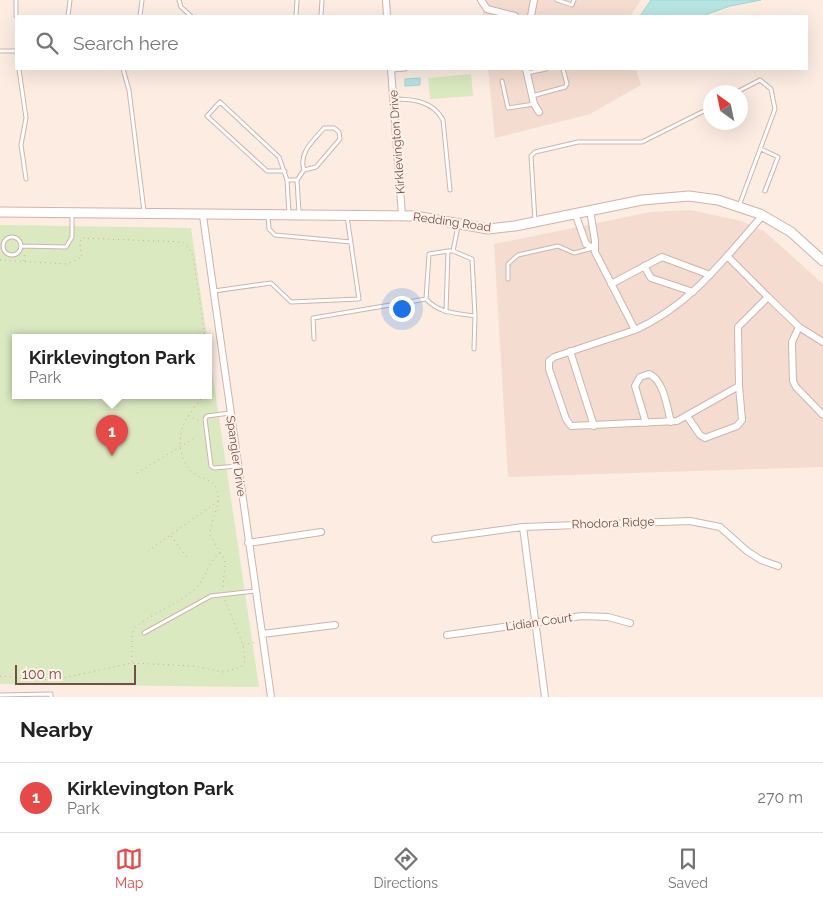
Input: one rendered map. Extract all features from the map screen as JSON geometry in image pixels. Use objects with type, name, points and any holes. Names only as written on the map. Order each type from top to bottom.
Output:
[{"type":"street","points":[[386,0],[387,15]]},
{"type":"street","points":[[482,0],[487,9],[511,15]]},
{"type":"street","points":[[531,15],[534,0]]},
{"type":"street","name":"Kirklevington Drive","points":[[391,70],[402,216]]},
{"type":"street","points":[[526,71],[534,104],[539,112]]},
{"type":"street","name":"Redding Road","points":[[0,212],[203,216],[415,216],[488,229],[536,222],[642,200],[676,196],[718,200],[763,215],[791,232],[823,260]]},
{"type":"street","points":[[590,210],[596,241],[594,248]]},
{"type":"street","points":[[575,213],[586,244],[594,248],[635,330]]},
{"type":"street","points":[[739,386],[677,422],[571,426],[566,419],[549,369],[549,361],[570,351],[635,330],[677,306],[710,275],[763,215]]},
{"type":"street","name":"Spangler Drive","points":[[203,216],[271,697]]},
{"type":"street","points":[[727,256],[799,327],[823,342]]},
{"type":"street","points":[[611,284],[662,257],[710,275]]},
{"type":"street","points":[[644,266],[651,278],[693,292]]},
{"type":"street","points":[[687,416],[700,435],[705,438],[737,426],[742,420],[739,386],[738,327],[768,297]]},
{"type":"street","points":[[799,327],[792,342],[793,380],[796,387],[823,415]]},
{"type":"street","points":[[570,351],[594,426]]},
{"type":"street","points":[[646,423],[635,386],[640,377],[649,374],[655,377],[660,385],[671,422]]},
{"type":"street","name":"Rhodora Ridge","points":[[435,539],[522,527],[630,522],[699,522],[720,527],[747,551],[761,560],[778,566]]},
{"type":"street","points":[[522,527],[545,697]]},
{"type":"street","points":[[248,543],[321,532]]},
{"type":"street","name":"Lidian Court","points":[[447,635],[594,616],[630,623]]},
{"type":"street","points":[[262,637],[335,625]]},
{"type":"lane","points":[[16,0],[16,15]]},
{"type":"lane","points":[[68,15],[70,0]]},
{"type":"lane","points":[[140,15],[142,0]]},
{"type":"lane","points":[[179,0],[181,7],[190,15]]},
{"type":"lane","points":[[296,15],[298,0]]},
{"type":"lane","points":[[321,15],[322,0]]},
{"type":"lane","points":[[557,0],[572,5],[574,0]]},
{"type":"lane","points":[[0,51],[15,51]]},
{"type":"lane","points":[[19,70],[26,118],[21,145],[26,179]]},
{"type":"lane","points":[[123,70],[129,90],[144,215]]},
{"type":"lane","points":[[532,96],[565,87],[567,84],[564,70]]},
{"type":"lane","points":[[739,206],[775,109],[771,89],[760,80],[748,86]]},
{"type":"lane","points":[[502,81],[508,108],[534,104]]},
{"type":"lane","points":[[393,99],[419,101],[439,112],[443,120],[450,190]]},
{"type":"lane","points":[[285,171],[267,171],[207,116],[220,102],[279,157],[285,171],[287,180],[289,216]]},
{"type":"lane","points":[[536,222],[531,156],[535,152],[578,142],[642,142],[703,112]]},
{"type":"lane","points":[[299,216],[297,180],[304,170],[316,167],[340,138],[339,132],[334,128],[324,128],[304,152],[302,164],[304,170]]},
{"type":"lane","points":[[760,150],[778,157],[765,191]]},
{"type":"lane","points":[[287,180],[297,180]]},
{"type":"lane","points":[[23,246],[66,247],[72,237],[72,213]]},
{"type":"lane","points":[[268,216],[269,229],[275,234],[351,242]]},
{"type":"lane","points":[[213,292],[271,283],[291,302],[359,299],[347,216]]},
{"type":"lane","points":[[453,251],[458,225]]},
{"type":"lane","points":[[12,237],[18,239],[23,246],[12,255],[6,252],[2,246],[6,240],[12,237]]},
{"type":"lane","points":[[508,279],[508,264],[518,255],[558,246],[574,253],[594,248]]},
{"type":"lane","points":[[474,349],[475,316],[472,259],[453,251],[429,254],[426,300],[434,308],[446,312],[475,316]]},
{"type":"lane","points":[[446,312],[448,252]]},
{"type":"lane","points":[[314,340],[313,318],[426,300]]},
{"type":"lane","points":[[231,413],[207,416],[206,423],[211,466],[214,468],[238,466]]},
{"type":"lane","points":[[144,633],[211,596],[255,591]]},
{"type":"lane","points":[[0,695],[51,694],[51,697]]},
{"type":"path","points":[[0,260],[67,264],[76,262],[82,257],[81,238],[182,242],[189,248],[193,256],[205,334]]},
{"type":"path","points":[[23,246],[24,262]]},
{"type":"path","points":[[201,399],[188,416],[180,435],[181,446],[185,463],[194,474],[206,478],[215,485],[218,500],[210,535],[221,552],[226,567],[223,588]]},
{"type":"path","points":[[188,416],[206,423]]},
{"type":"path","points":[[137,473],[194,440]]},
{"type":"path","points":[[148,551],[218,500]]},
{"type":"path","points":[[171,535],[189,560]]},
{"type":"path","points":[[132,663],[132,635],[134,628],[194,590],[201,581],[208,566],[221,552]]},
{"type":"path","points":[[0,676],[54,680],[132,663],[193,666],[228,671],[241,668],[245,661],[243,645],[225,600]]},
{"type":"path","points":[[243,645],[262,637]]},
{"type":"shaded area","points":[[483,0],[641,0],[631,15],[483,15]]},
{"type":"shaded area","points":[[488,70],[636,70],[641,85],[590,114],[495,138]]},
{"type":"shaded area","points":[[691,210],[741,221],[764,231],[823,284],[823,467],[508,477],[494,244],[651,212]]},
{"type":"green space","points":[[471,74],[473,96],[430,99],[428,78]]},
{"type":"green space","points":[[0,225],[191,228],[207,334],[12,334],[12,399],[212,399],[212,371],[259,687],[0,684]]},
{"type":"water","points":[[651,0],[761,0],[730,6],[705,15],[641,15]]},
{"type":"water","points":[[420,78],[420,85],[405,86],[405,79]]},
{"type":"place","name":"Kirklevington Park","points":[[112,456]]}]
